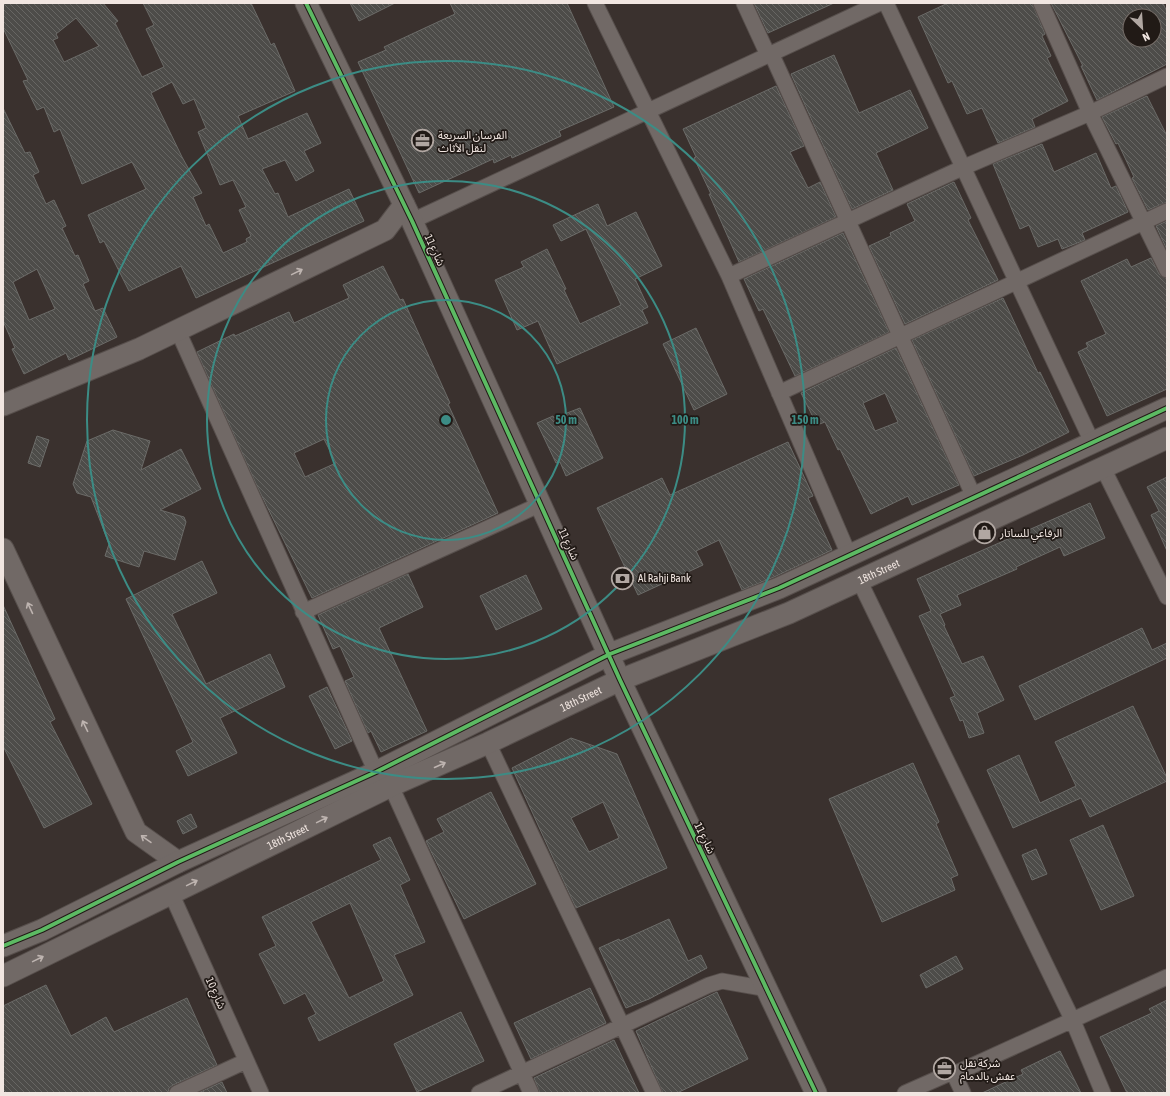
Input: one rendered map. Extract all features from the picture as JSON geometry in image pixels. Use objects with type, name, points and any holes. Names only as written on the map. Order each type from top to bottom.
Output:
[{"type":"street","name":"شارع 11","points":[[306,3],[408,213],[610,654],[620,680],[816,1093]]},
{"type":"street","points":[[595,3],[729,276],[850,555]]},
{"type":"street","points":[[744,3],[770,54],[974,497]]},
{"type":"street","points":[[3,405],[139,349],[178,331],[385,230],[408,213],[648,111],[880,3]]},
{"type":"street","points":[[886,3],[962,168],[1092,442]]},
{"type":"street","points":[[1041,3],[1090,113],[1167,270]]},
{"type":"street","points":[[729,276],[962,168],[1090,113],[1167,76]]},
{"type":"street","points":[[779,393],[900,338],[1167,210]]},
{"type":"street","points":[[178,331],[376,772],[391,786],[531,1093]]},
{"type":"street","points":[[3,946],[42,930],[178,862],[376,772],[610,654],[739,605],[1167,408]]},
{"type":"street","name":"18th Street","points":[[3,976],[391,786],[488,743],[620,680],[789,613],[1167,438]]},
{"type":"street","points":[[1103,468],[1167,597]]},
{"type":"street","points":[[303,612],[541,504]]},
{"type":"street","points":[[3,549],[136,832],[178,862]]},
{"type":"street","points":[[859,580],[1073,1021],[1103,1093]]},
{"type":"street","points":[[488,743],[654,1093]]},
{"type":"street","name":"شارع 10","points":[[171,894],[260,1093]]},
{"type":"street","points":[[905,1093],[948,1074],[954,1074],[1167,977]]},
{"type":"street","points":[[479,1093],[709,985],[722,981],[767,989]]},
{"type":"street","points":[[177,1093],[246,1061]]},
{"type":"street","points":[[954,1074],[962,1093]]},
{"type":"building","points":[[3,3],[103,3],[118,21],[115,23],[142,77],[164,67],[146,29],[154,25],[143,3],[251,3],[271,45],[274,43],[295,91],[238,116],[248,139],[307,113],[321,143],[304,151],[314,171],[296,181],[285,160],[262,169],[275,194],[278,193],[288,217],[349,189],[364,221],[196,298],[181,266],[129,291],[104,241],[100,243],[88,215],[146,189],[132,162],[82,184],[60,129],[54,132],[44,107],[37,110],[23,81],[28,80],[3,28]],"holes":[[[76,18],[99,46],[64,62],[53,40],[58,38],[56,34]],[[172,82],[183,104],[194,99],[206,128],[198,132],[220,185],[233,180],[246,207],[239,210],[251,236],[246,239],[247,242],[223,253],[209,224],[206,226],[193,197],[202,193],[182,157],[151,93]]]},
{"type":"building","points":[[350,3],[395,3],[359,21]]},
{"type":"building","points":[[450,3],[567,3],[614,107],[559,131],[561,136],[512,158],[511,155],[494,163],[493,159],[419,193],[358,62],[386,50],[384,47],[455,14]]},
{"type":"building","points":[[754,3],[834,3],[768,33]]},
{"type":"building","points":[[948,3],[1032,3],[1045,34],[1042,36],[1051,56],[1047,58],[1068,101],[1032,119],[1035,127],[998,143],[982,108],[967,114],[952,81],[948,83],[918,17]]},
{"type":"building","points":[[1051,3],[1163,3],[1167,12],[1167,64],[1097,100],[1081,66],[1083,66]]},
{"type":"building","points":[[834,55],[859,113],[910,90],[928,128],[876,153],[893,190],[852,209],[791,74]]},
{"type":"building","points":[[776,86],[804,146],[790,152],[808,188],[820,182],[836,217],[739,262],[709,194],[711,194],[694,158],[696,157],[683,129]]},
{"type":"building","points":[[1147,96],[1167,136],[1167,202],[1148,210],[1132,178],[1134,177],[1118,143],[1116,144],[1102,117]]},
{"type":"building","points":[[3,108],[25,153],[30,152],[39,172],[33,175],[46,204],[54,200],[66,226],[62,228],[75,256],[78,255],[89,281],[83,284],[95,311],[103,308],[117,337],[69,360],[66,353],[24,374],[12,349],[15,348],[3,321]],"holes":[[[37,269],[55,309],[29,320],[13,282]]]},
{"type":"building","points":[[1042,144],[1054,172],[1096,153],[1111,188],[1116,186],[1128,212],[1082,233],[1085,240],[1062,249],[1058,239],[1038,247],[1029,225],[1020,229],[993,164]]},
{"type":"building","points":[[954,182],[971,218],[968,220],[998,280],[905,324],[869,246],[891,236],[890,233],[915,221],[907,204]]},
{"type":"building","points":[[598,204],[607,226],[636,212],[662,266],[635,279],[648,307],[642,310],[648,323],[557,364],[538,321],[517,330],[495,280],[524,267],[521,262],[547,249],[566,289],[564,290],[580,324],[621,305],[586,229],[561,241],[553,225]]},
{"type":"building","points":[[1167,221],[1167,250],[1156,226]]},
{"type":"building","points":[[843,233],[889,332],[795,376],[763,309],[759,311],[744,279]]},
{"type":"building","points":[[1151,258],[1159,274],[1167,279],[1167,389],[1107,416],[1078,352],[1088,347],[1086,343],[1106,334],[1081,281],[1127,259],[1131,267]]},
{"type":"building","points":[[383,266],[400,300],[403,299],[450,403],[448,404],[498,513],[312,598],[257,486],[197,352],[234,334],[235,336],[289,312],[294,323],[349,298],[343,285]],"holes":[[[324,439],[336,463],[305,477],[294,453]]]},
{"type":"building","points":[[1003,298],[1038,373],[1040,372],[1069,432],[1023,455],[974,476],[912,340]]},
{"type":"building","points":[[696,328],[727,394],[694,410],[663,344]]},
{"type":"building","points":[[896,348],[959,485],[912,505],[908,496],[871,514],[840,449],[838,450],[825,422],[817,425],[801,393]],"holes":[[[885,393],[898,422],[875,431],[863,403]]]},
{"type":"building","points":[[580,408],[603,458],[566,476],[560,462],[556,463],[537,423],[553,416],[554,418]]},
{"type":"building","points":[[113,430],[150,441],[141,470],[181,449],[201,489],[160,510],[184,517],[186,522],[175,560],[144,551],[139,567],[105,556],[109,544],[91,497],[77,493],[73,484],[87,441]]},
{"type":"building","points":[[37,436],[49,440],[40,467],[28,463]]},
{"type":"building","points":[[788,442],[813,496],[808,498],[832,550],[742,590],[719,540],[696,551],[703,565],[638,595],[597,508],[662,478],[670,495]]},
{"type":"building","points":[[1167,477],[1167,551],[1151,515],[1159,511],[1147,487]]},
{"type":"building","points":[[1090,503],[1105,538],[1064,556],[1060,547],[1016,567],[1017,569],[957,595],[961,605],[940,614],[962,664],[983,656],[1004,700],[977,713],[984,733],[969,738],[963,720],[960,721],[950,698],[955,696],[919,616],[931,611],[917,579]]},
{"type":"building","points":[[202,561],[217,593],[172,614],[206,684],[270,654],[285,687],[220,718],[237,753],[188,776],[176,751],[193,742],[126,599]]},
{"type":"building","points":[[408,574],[423,607],[379,628],[427,731],[381,752],[371,731],[368,733],[345,681],[354,677],[340,646],[333,649],[318,615]]},
{"type":"building","points":[[526,575],[542,609],[496,630],[480,596]]},
{"type":"building","points":[[3,605],[55,719],[50,722],[92,804],[44,828],[3,746]]},
{"type":"building","points":[[1142,628],[1152,650],[1167,643],[1167,658],[1035,720],[1019,686]]},
{"type":"building","points":[[327,687],[352,741],[335,749],[309,696]]},
{"type":"building","points":[[1133,706],[1167,778],[1167,781],[1090,817],[1081,798],[1013,828],[987,770],[1019,755],[1040,803],[1076,786],[1055,742]]},
{"type":"building","points":[[571,738],[617,754],[667,868],[576,908],[512,768]],"holes":[[[603,802],[619,838],[589,852],[571,818]]]},
{"type":"building","points":[[913,763],[939,822],[936,824],[958,875],[951,878],[955,890],[882,922],[829,799]]},
{"type":"building","points":[[491,792],[536,884],[464,919],[426,841],[444,832],[437,819]]},
{"type":"building","points":[[191,814],[197,827],[183,834],[177,821]]},
{"type":"building","points":[[1103,825],[1134,896],[1101,910],[1070,840]]},
{"type":"building","points":[[390,837],[410,880],[400,885],[425,942],[394,955],[413,995],[319,1041],[308,1018],[316,1014],[305,993],[284,1004],[259,954],[276,946],[262,917],[381,860],[373,845]],"holes":[[[350,903],[384,981],[349,998],[311,922]]]},
{"type":"building","points":[[1036,849],[1047,874],[1032,880],[1022,855]]},
{"type":"building","points":[[669,919],[688,961],[701,955],[707,968],[649,999],[626,1008],[599,948],[619,939],[620,941]]},
{"type":"building","points":[[956,956],[963,969],[926,988],[920,975]]},
{"type":"building","points":[[46,985],[71,1036],[106,1017],[114,1032],[187,998],[217,1065],[173,1085],[169,1088],[168,1093],[3,1093],[3,1006]]},
{"type":"building","points":[[590,988],[606,1023],[531,1059],[514,1023]]},
{"type":"building","points":[[717,992],[748,1059],[677,1093],[663,1093],[636,1031]]},
{"type":"building","points":[[1167,1000],[1167,1093],[1127,1093],[1100,1037],[1152,1013],[1149,1009]]},
{"type":"building","points":[[461,1012],[484,1061],[417,1092],[394,1044]]},
{"type":"building","points":[[614,1040],[639,1093],[540,1093],[534,1078]]},
{"type":"building","points":[[1060,1051],[1081,1093],[982,1093],[1023,1074],[1021,1070]]},
{"type":"building","points":[[222,1082],[227,1093],[198,1093]]},
{"type":"cycle path","points":[[306,3],[412,221],[620,680],[816,1093]]},
{"type":"cycle path","points":[[3,946],[42,930],[178,862],[376,772],[610,654],[779,588],[1167,408]]},
{"type":"place","name":"الفرسان السريعة لنقل الأثاث","points":[[423,141]]},
{"type":"place","name":"الرفاعي للساتار","points":[[984,533]]},
{"type":"place","name":"Al Rahji Bank","points":[[623,578]]},
{"type":"place","name":"شركة نقل عفش بالدمام","points":[[944,1069]]}]
